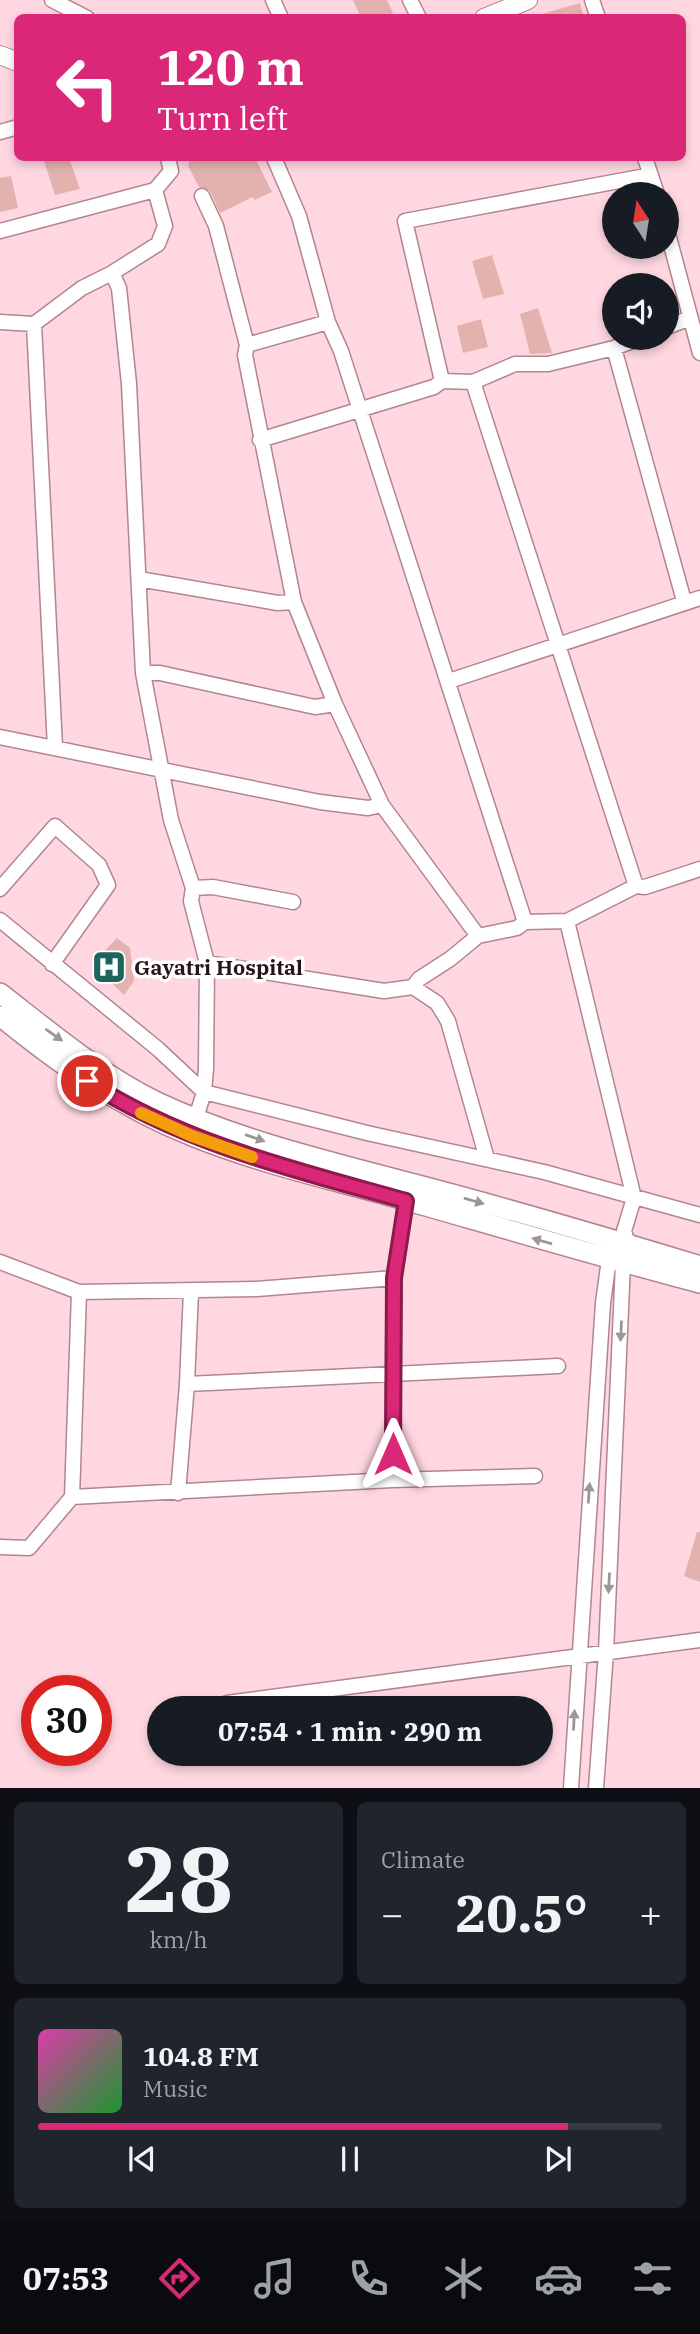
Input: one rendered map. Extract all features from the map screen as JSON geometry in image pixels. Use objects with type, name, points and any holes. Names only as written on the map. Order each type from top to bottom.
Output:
[{"type":"highway","points":[[0,993],[114,1076],[155,1101],[196,1118],[619,1248],[700,1283]]},
{"type":"highway","points":[[0,1016],[43,1051],[109,1095],[192,1136],[260,1160],[406,1201],[700,1266]]},
{"type":"main road","points":[[494,14],[528,0]]},
{"type":"street","points":[[52,0],[79,14]]},
{"type":"street","points":[[0,231],[155,190],[171,171],[169,161]]},
{"type":"street","points":[[275,161],[299,216],[328,322],[341,351],[358,412],[449,681],[452,699],[525,922]]},
{"type":"street","points":[[646,161],[653,182]]},
{"type":"street","points":[[442,381],[405,221],[651,175]]},
{"type":"street","points":[[0,322],[34,324],[82,288],[113,273],[158,244],[164,226],[155,190]]},
{"type":"street","points":[[202,196],[216,226],[247,345],[245,355],[260,440],[294,602],[335,704],[383,805],[478,936]]},
{"type":"street","points":[[675,259],[700,353]]},
{"type":"street","points":[[113,273],[119,288],[129,384],[143,673],[171,820],[193,888],[191,901],[207,963],[204,1092],[196,1118]]},
{"type":"street","points":[[679,322],[691,318]]},
{"type":"street","points":[[247,345],[328,322]]},
{"type":"street","points":[[34,324],[55,747]]},
{"type":"street","points":[[260,440],[358,412],[434,387],[442,381],[473,382],[515,364],[548,364],[606,350]]},
{"type":"street","points":[[615,350],[684,601]]},
{"type":"street","points":[[473,382],[636,887]]},
{"type":"street","points":[[139,579],[278,603],[294,602]]},
{"type":"street","points":[[449,681],[684,601],[700,598]]},
{"type":"street","points":[[143,673],[160,673],[315,707],[335,704]]},
{"type":"street","points":[[0,737],[320,802],[368,808],[383,805]]},
{"type":"street","points":[[0,889],[55,826],[99,865],[108,886],[52,964]]},
{"type":"street","points":[[413,987],[419,979],[478,936],[517,928],[525,922],[567,921],[636,887],[645,887],[700,869]]},
{"type":"street","points":[[193,888],[213,887],[293,902]]},
{"type":"street","points":[[0,920],[158,1049],[204,1092],[367,1133],[487,1159],[700,1215]]},
{"type":"street","points":[[567,921],[634,1198],[619,1248],[577,1656],[570,1788]]},
{"type":"street","points":[[207,963],[384,991],[413,987],[438,1003],[448,1021],[487,1159]]},
{"type":"street","points":[[392,1480],[394,1278],[406,1201]]},
{"type":"street","points":[[596,1788],[606,1652],[619,1248]]},
{"type":"street","points":[[0,1262],[79,1292],[191,1291],[394,1278]]},
{"type":"street","points":[[178,1493],[191,1291]]},
{"type":"street","points":[[0,1547],[29,1548],[72,1497],[79,1292]]},
{"type":"street","points":[[187,1384],[558,1366]]},
{"type":"street","points":[[72,1497],[392,1480],[535,1476]]},
{"type":"street","points":[[279,1696],[700,1640]]},
{"type":"building","points":[[353,0],[387,0],[393,13],[391,14],[359,14]]},
{"type":"building","points":[[580,3],[583,14],[542,14]]},
{"type":"building","points":[[44,161],[70,161],[80,189],[55,195]]},
{"type":"building","points":[[189,161],[256,161],[272,192],[254,200],[253,197],[220,213],[210,191],[199,187],[188,166]]},
{"type":"building","points":[[11,176],[18,208],[0,212],[0,178]]},
{"type":"building","points":[[492,255],[504,294],[483,299],[472,261]]},
{"type":"building","points":[[538,308],[552,353],[530,354],[520,314]]},
{"type":"building","points":[[481,319],[488,347],[463,353],[457,326]]},
{"type":"building","points":[[117,938],[130,948],[134,981],[124,995],[92,964]]},
{"type":"building","points":[[697,1532],[700,1532],[700,1582],[684,1576]]},
{"type":"slow traffic","points":[[141,1113],[192,1136],[252,1157]]},
{"type":"place","name":"Gayatri Hospital","points":[[109,967]]},
{"type":"route","points":[[87,1081],[136,1110],[192,1136],[260,1160],[406,1201],[394,1278],[393,1454]]}]
